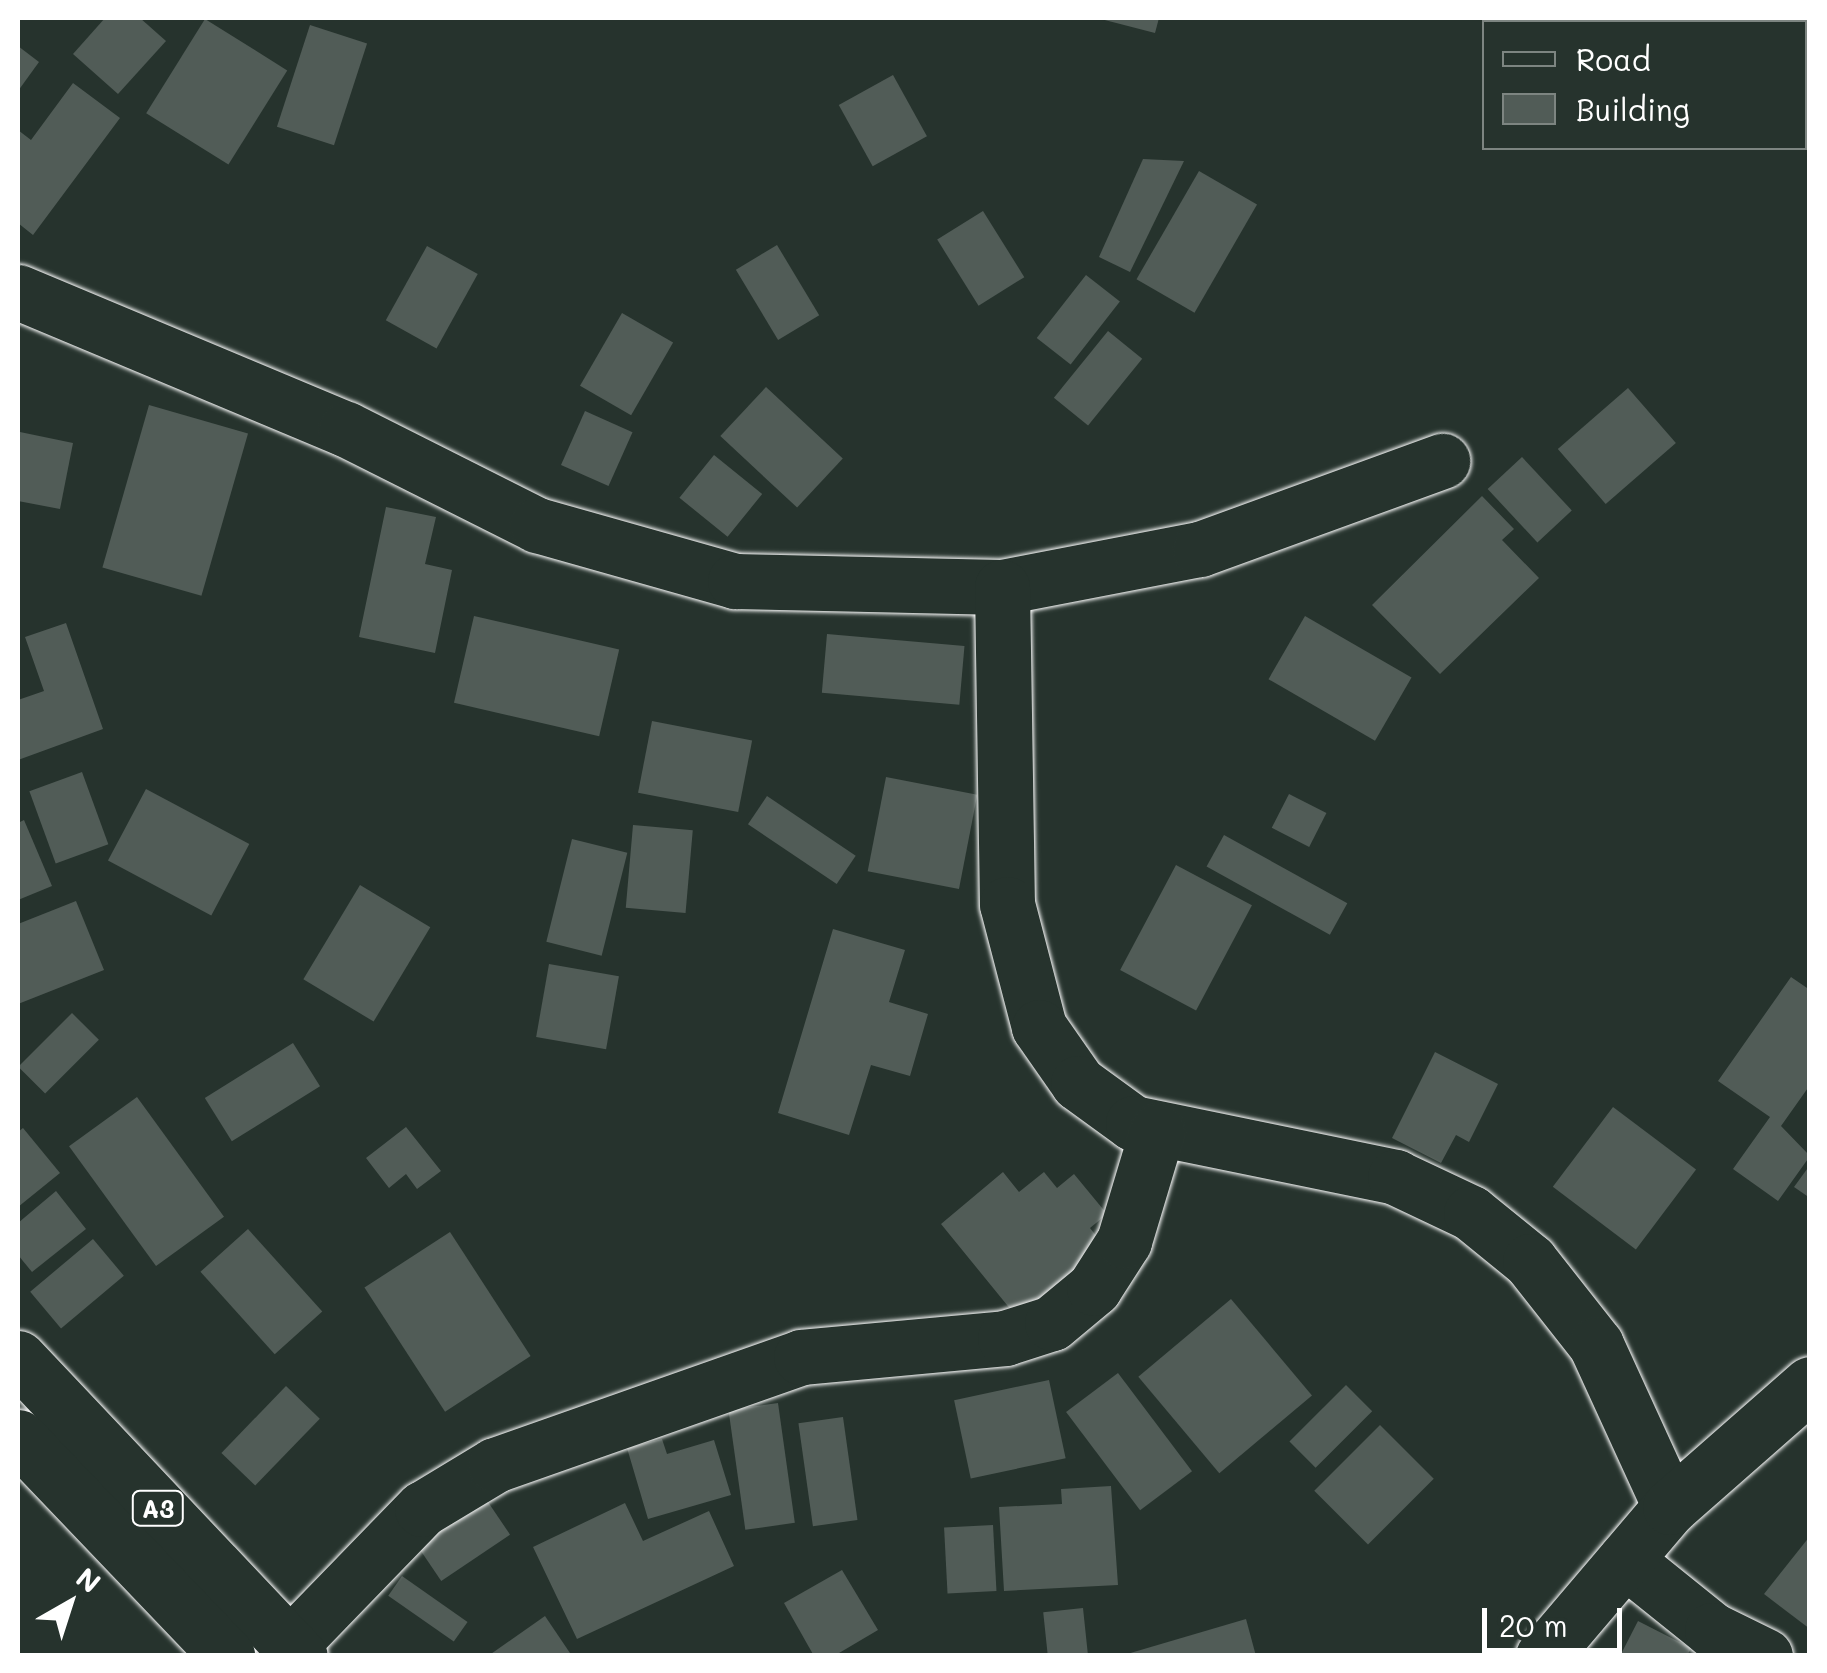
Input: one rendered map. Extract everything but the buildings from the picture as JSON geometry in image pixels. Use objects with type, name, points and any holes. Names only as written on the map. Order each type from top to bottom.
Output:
[{"type":"street","points":[[18,292],[346,429],[537,525],[735,581],[1002,587],[1200,550],[1442,461]]},
{"type":"street","points":[[1002,587],[1007,904],[1038,1027],[1078,1083],[1157,1131],[1395,1177],[1470,1213],[1530,1261],[1596,1345],[1670,1507]]},
{"type":"street","points":[[295,1650],[422,1509],[496,1466],[800,1357],[1005,1338],[1052,1323],[1094,1288],[1124,1242],[1157,1131]]},
{"type":"street","name":"A3","points":[[18,1358],[295,1650]]},
{"type":"street","points":[[1543,1656],[1670,1507],[1810,1384]]},
{"type":"street","name":"A3","points":[[18,1437],[228,1656]]},
{"type":"street","points":[[1624,1560],[1712,1630],[1764,1656]]}]
